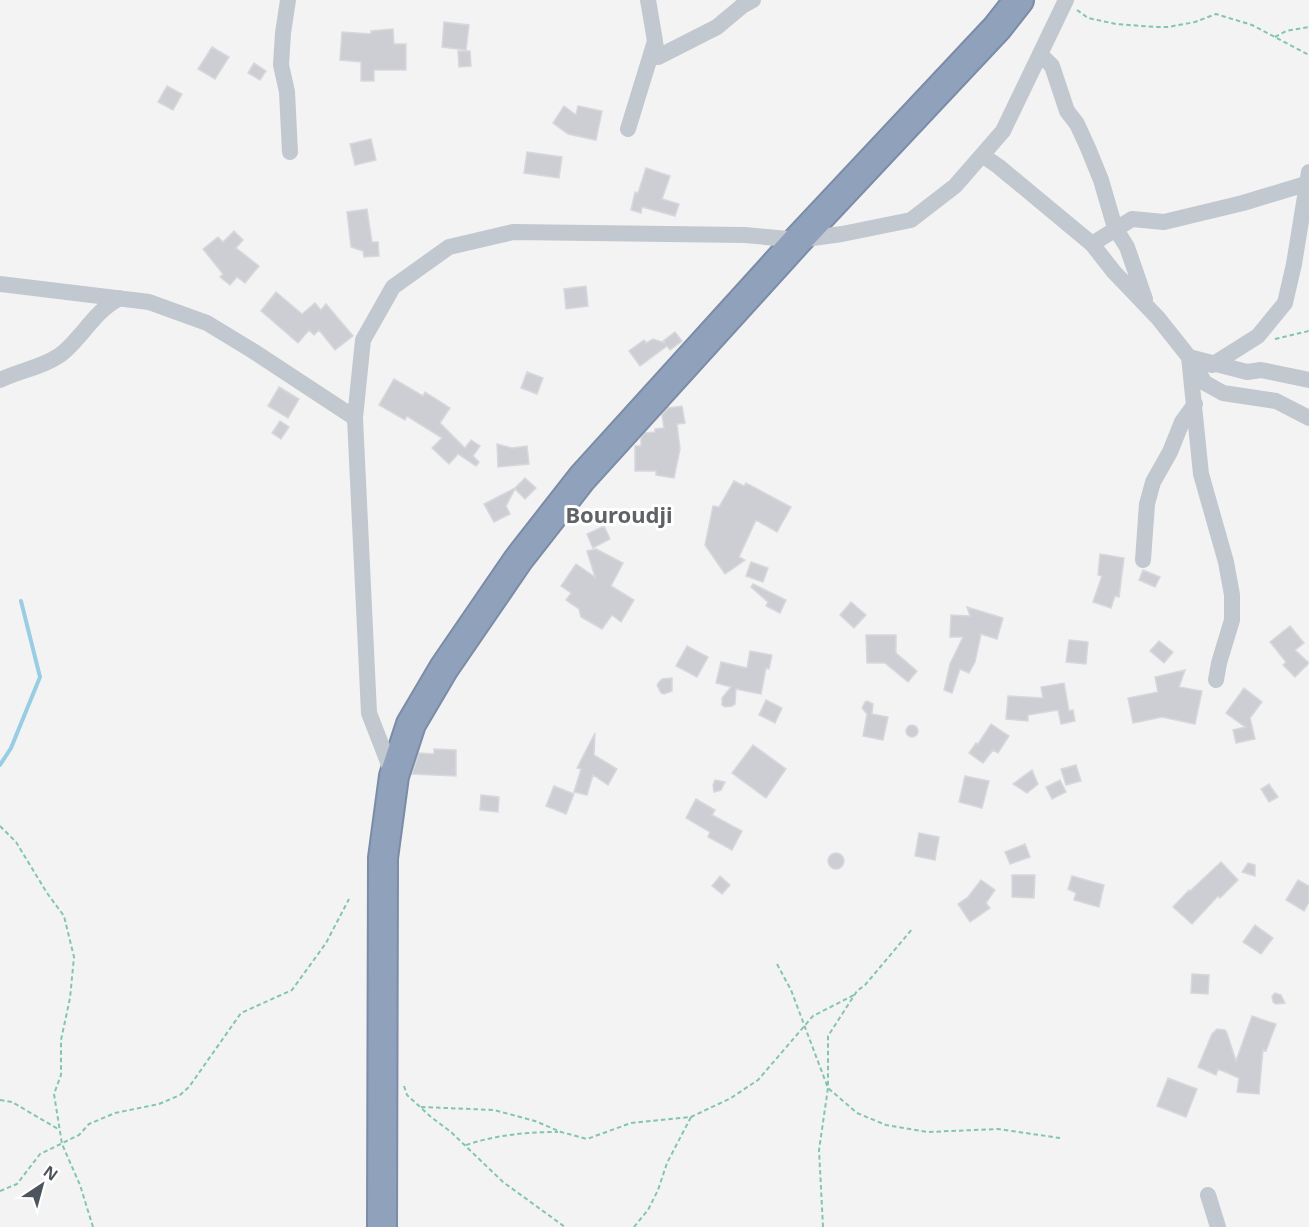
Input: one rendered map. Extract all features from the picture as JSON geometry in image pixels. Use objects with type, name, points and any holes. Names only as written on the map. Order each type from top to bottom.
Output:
[{"type":"highway","points":[[382,1227],[382,858],[394,776],[411,724],[444,668],[518,560],[582,478],[798,240],[997,28],[1019,0]]},
{"type":"street","points":[[288,0],[282,33],[281,65],[287,92],[290,152]]},
{"type":"street","points":[[648,0],[658,57],[717,27],[742,6],[753,0]]},
{"type":"street","points":[[394,776],[369,713],[355,418],[363,340],[393,287],[449,247],[513,232],[745,235],[798,240],[911,220],[956,186],[1003,131],[1066,0]]},
{"type":"street","points":[[628,129],[655,41]]},
{"type":"street","points":[[1040,54],[1052,66],[1067,111],[1077,124],[1088,148],[1101,180],[1115,228],[1127,247],[1148,307]]},
{"type":"street","points":[[982,155],[1092,244],[1189,357],[1205,383],[1223,393],[1276,401],[1309,417]]},
{"type":"street","points":[[1092,244],[1132,219],[1164,222],[1197,215],[1308,180],[1285,303],[1258,336],[1212,365]]},
{"type":"street","points":[[0,284],[149,302],[207,323],[355,418]]},
{"type":"street","points":[[0,380],[31,369],[64,352],[107,304],[120,298]]},
{"type":"street","points":[[1189,357],[1212,365],[1247,372],[1261,370],[1309,380]]},
{"type":"street","points":[[1189,357],[1201,474],[1226,562],[1232,595],[1232,620],[1216,680]]},
{"type":"street","points":[[1143,560],[1147,504],[1153,482],[1170,452],[1182,422],[1195,404]]},
{"type":"street","points":[[1208,1195],[1218,1227]]},
{"type":"path","points":[[1066,0],[1088,18],[1116,24],[1168,27],[1195,22],[1216,14],[1252,25],[1309,55]]},
{"type":"path","points":[[1275,37],[1286,31],[1309,27]]},
{"type":"path","points":[[1258,336],[1268,341],[1285,335],[1309,332]]},
{"type":"path","points":[[0,826],[16,842],[47,894],[64,916],[74,957],[70,998],[61,1040],[61,1075],[54,1094],[62,1144],[80,1185],[93,1227]]},
{"type":"path","points":[[0,1191],[17,1184],[40,1154],[79,1135],[89,1124],[115,1113],[159,1104],[180,1095],[189,1087],[241,1013],[292,990],[326,942],[349,899]]},
{"type":"path","points":[[823,1227],[819,1150],[828,1088],[828,1036],[856,994],[913,928]]},
{"type":"path","points":[[777,964],[791,990],[828,1088],[857,1113],[886,1125],[928,1131],[998,1129],[1060,1138]]},
{"type":"path","points":[[421,1107],[494,1110],[587,1139],[631,1123],[691,1117],[731,1098],[758,1080],[813,1016],[856,994]]},
{"type":"path","points":[[403,1086],[407,1095],[465,1145],[503,1182],[565,1227]]},
{"type":"path","points":[[0,1100],[12,1102],[60,1130]]},
{"type":"path","points":[[634,1227],[648,1210],[667,1163],[691,1117]]},
{"type":"path","points":[[465,1145],[486,1138],[521,1133],[561,1132]]},
{"type":"building","points":[[444,22],[469,25],[466,50],[442,47]]},
{"type":"building","points":[[393,29],[394,44],[406,44],[406,70],[374,70],[374,81],[361,81],[361,62],[340,60],[342,32],[371,34],[371,31]]},
{"type":"building","points":[[212,47],[229,57],[215,79],[198,69]]},
{"type":"building","points":[[458,51],[470,51],[471,66],[459,67]]},
{"type":"building","points":[[254,63],[266,71],[260,80],[248,73]]},
{"type":"building","points":[[167,86],[182,94],[173,110],[158,102]]},
{"type":"building","points":[[564,106],[576,115],[578,106],[602,111],[596,140],[568,134],[553,123]]},
{"type":"building","points":[[371,139],[376,160],[355,165],[350,144]]},
{"type":"building","points":[[527,152],[562,157],[559,178],[524,173]]},
{"type":"building","points":[[646,168],[670,176],[662,199],[679,204],[675,216],[642,207],[641,213],[631,210],[635,192],[638,193]]},
{"type":"building","points":[[367,209],[372,242],[378,242],[379,256],[364,257],[363,251],[351,247],[347,212]]},
{"type":"building","points":[[234,231],[243,240],[236,248],[259,266],[245,283],[237,277],[230,285],[220,277],[223,274],[203,249],[218,237],[223,242]]},
{"type":"building","points":[[586,286],[588,306],[566,309],[564,289]]},
{"type":"building","points":[[276,292],[302,314],[315,303],[321,310],[326,304],[353,336],[335,350],[319,330],[314,335],[309,330],[298,343],[261,311]]},
{"type":"building","points":[[675,332],[682,341],[670,350],[667,346],[640,366],[629,351],[644,340],[646,343],[653,339],[665,343],[663,341]]},
{"type":"building","points":[[527,372],[543,378],[537,394],[521,388]]},
{"type":"building","points":[[394,379],[423,396],[425,392],[450,408],[440,423],[465,448],[471,440],[480,446],[473,456],[479,462],[476,466],[458,454],[449,464],[432,448],[442,438],[407,416],[405,420],[379,405]]},
{"type":"building","points":[[279,387],[299,399],[288,418],[268,406]]},
{"type":"building","points":[[682,406],[685,423],[677,424],[680,449],[674,478],[656,475],[656,471],[635,471],[635,446],[641,446],[641,438],[645,433],[664,428],[662,415],[668,408]]},
{"type":"building","points":[[280,421],[289,427],[281,439],[272,433]]},
{"type":"building","points":[[497,444],[512,448],[527,446],[529,464],[498,467]]},
{"type":"building","points":[[525,478],[536,488],[525,499],[515,489],[506,506],[510,514],[494,522],[484,504],[515,488]]},
{"type":"building","points":[[734,481],[744,486],[746,483],[791,507],[777,532],[756,520],[739,557],[745,560],[725,574],[705,545],[713,506],[719,507]]},
{"type":"building","points":[[604,526],[610,539],[593,548],[587,534]]},
{"type":"building","points":[[596,549],[623,563],[611,586],[634,600],[621,622],[612,615],[602,629],[581,617],[579,609],[566,600],[571,593],[561,586],[576,564],[595,577],[587,551]]},
{"type":"building","points":[[1100,554],[1124,558],[1119,597],[1115,596],[1111,608],[1093,602],[1102,576],[1098,575]]},
{"type":"building","points":[[751,562],[768,568],[763,582],[746,576]]},
{"type":"building","points":[[1143,570],[1160,577],[1155,587],[1139,580]]},
{"type":"building","points":[[753,584],[786,600],[780,613],[766,606],[768,602],[751,587]]},
{"type":"building","points":[[851,602],[866,615],[854,628],[840,615]]},
{"type":"building","points":[[967,607],[1003,618],[997,639],[981,634],[975,662],[969,673],[960,669],[952,693],[944,690],[950,664],[963,637],[950,637],[951,615],[970,616]]},
{"type":"building","points":[[1290,626],[1304,643],[1295,650],[1309,663],[1295,677],[1283,665],[1286,662],[1270,642]]},
{"type":"building","points":[[866,635],[896,635],[896,653],[917,671],[908,682],[885,663],[867,663]]},
{"type":"building","points":[[1069,640],[1088,642],[1086,664],[1066,662]]},
{"type":"building","points":[[1159,641],[1173,652],[1164,663],[1150,651]]},
{"type":"building","points":[[687,646],[708,657],[697,677],[676,666]]},
{"type":"building","points":[[750,651],[772,655],[769,669],[766,668],[761,694],[736,689],[735,704],[725,707],[722,705],[722,698],[731,687],[716,683],[721,662],[747,668]]},
{"type":"building","points":[[1185,670],[1179,687],[1202,691],[1195,724],[1162,717],[1133,723],[1128,698],[1158,692],[1155,677]]},
{"type":"building","points":[[672,678],[672,691],[661,693],[657,685],[659,682],[662,679]]},
{"type":"building","points":[[1064,683],[1069,711],[1073,710],[1075,721],[1061,724],[1058,710],[1028,715],[1028,721],[1006,719],[1008,696],[1043,698],[1041,687]]},
{"type":"building","points":[[1244,688],[1262,702],[1250,718],[1255,739],[1236,743],[1233,730],[1245,727],[1226,713]]},
{"type":"building","points":[[766,700],[782,708],[775,723],[759,715]]},
{"type":"building","points":[[867,701],[873,704],[872,714],[888,717],[883,740],[863,736],[867,714],[862,708]]},
{"type":"building","points":[[991,724],[1009,736],[998,753],[993,750],[983,763],[969,753]]},
{"type":"building","points":[[914,725],[917,726],[917,736],[910,737],[907,736],[906,729],[907,726]]},
{"type":"building","points":[[595,733],[594,755],[617,769],[608,785],[593,775],[587,795],[574,792],[581,769],[577,768]]},
{"type":"building","points":[[753,745],[786,769],[766,798],[732,773]]},
{"type":"building","points":[[434,749],[456,750],[456,776],[412,774],[419,753],[434,754]]},
{"type":"building","points":[[1076,765],[1081,781],[1066,785],[1061,769]]},
{"type":"building","points":[[1032,770],[1038,784],[1027,793],[1013,784]]},
{"type":"building","points":[[965,776],[989,781],[982,808],[959,802]]},
{"type":"building","points":[[715,780],[725,782],[721,790],[714,792],[713,785]]},
{"type":"building","points":[[1060,780],[1066,792],[1052,799],[1046,787]]},
{"type":"building","points":[[1269,784],[1278,797],[1269,802],[1261,789]]},
{"type":"building","points":[[554,786],[574,794],[566,814],[546,806]]},
{"type":"building","points":[[481,795],[499,797],[498,812],[480,810]]},
{"type":"building","points":[[696,799],[715,810],[712,815],[742,831],[732,850],[708,837],[710,832],[686,818]]},
{"type":"building","points":[[919,833],[939,837],[935,860],[915,856]]},
{"type":"building","points":[[1025,844],[1030,857],[1010,864],[1005,852]]},
{"type":"building","points":[[836,853],[844,861],[836,869],[828,861]]},
{"type":"building","points":[[1221,862],[1238,880],[1220,898],[1218,896],[1192,924],[1173,907]]},
{"type":"building","points":[[1248,863],[1255,865],[1255,876],[1242,872]]},
{"type":"building","points":[[1012,875],[1035,875],[1034,898],[1012,897]]},
{"type":"building","points":[[720,876],[730,885],[722,894],[712,886]]},
{"type":"building","points":[[1072,876],[1104,885],[1099,907],[1074,900],[1076,893],[1068,889]]},
{"type":"building","points":[[981,880],[995,890],[986,903],[990,908],[970,922],[958,904],[968,897]]},
{"type":"building","points":[[1298,880],[1309,886],[1309,902],[1304,911],[1286,900]]},
{"type":"building","points":[[1255,925],[1273,938],[1261,954],[1243,942]]},
{"type":"building","points":[[1192,974],[1209,975],[1208,994],[1191,993]]},
{"type":"building","points":[[1275,993],[1281,995],[1285,1003],[1273,1002],[1272,996]]},
{"type":"building","points":[[1252,1016],[1276,1024],[1266,1051],[1263,1050],[1259,1094],[1237,1092],[1239,1078],[1218,1069],[1216,1075],[1198,1067],[1212,1034],[1217,1029],[1225,1030],[1227,1033],[1236,1061]]},
{"type":"building","points":[[1168,1078],[1197,1089],[1186,1117],[1157,1106]]},
{"type":"waterway","points":[[0,765],[11,748],[40,677],[21,601]]},
{"type":"district","name":"Bouroudji","points":[[619,515]]}]
